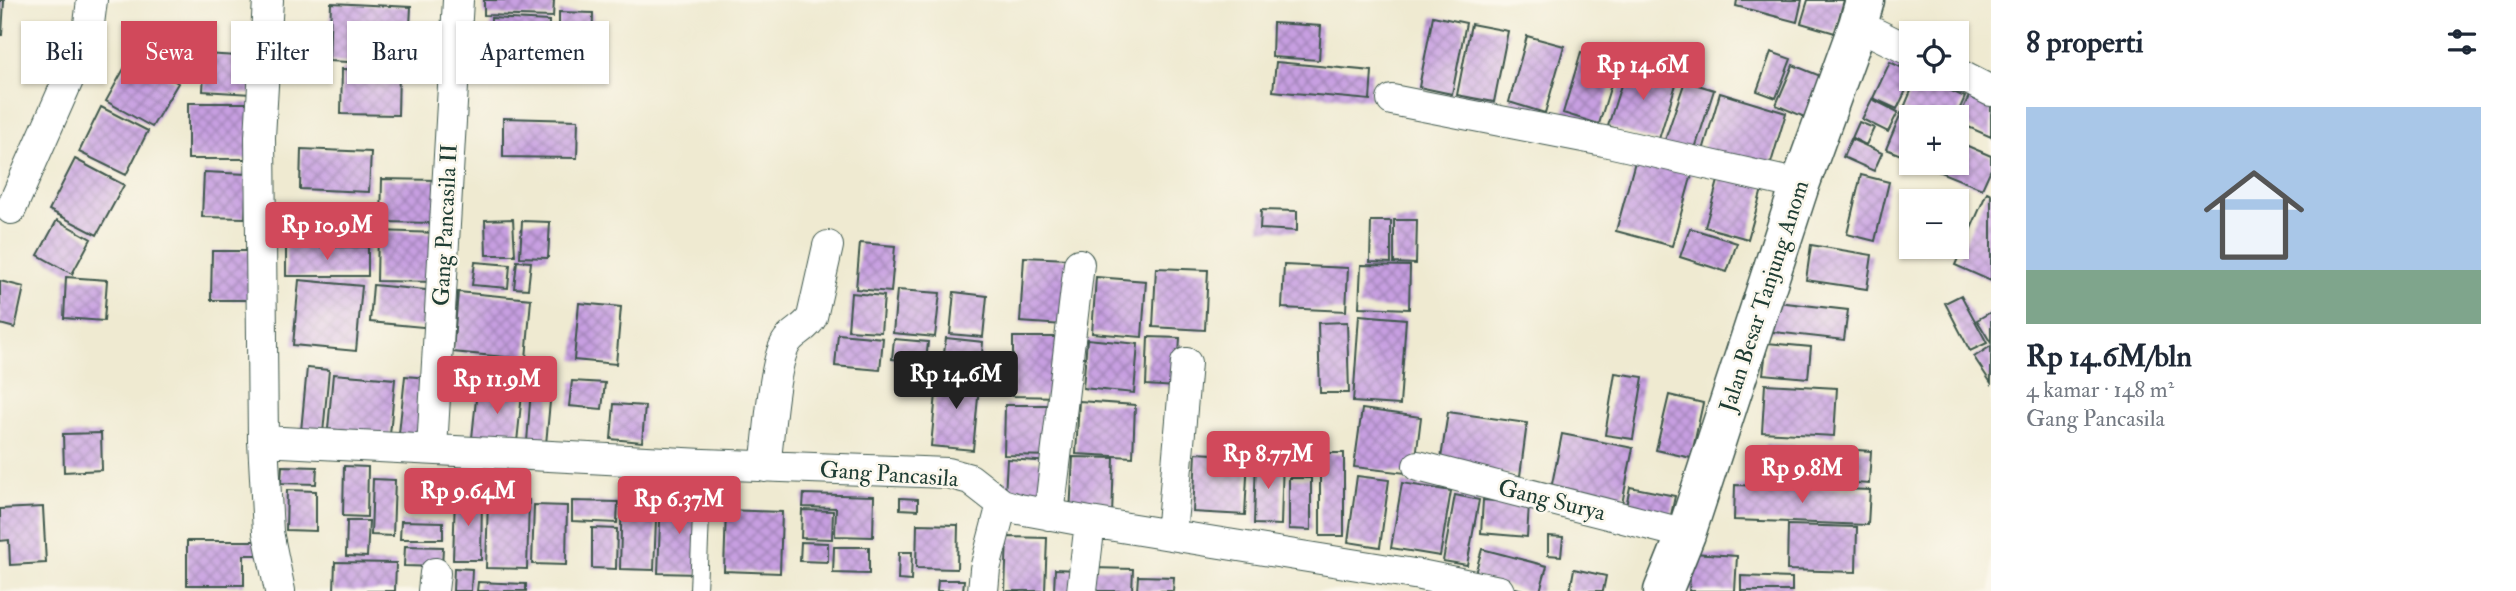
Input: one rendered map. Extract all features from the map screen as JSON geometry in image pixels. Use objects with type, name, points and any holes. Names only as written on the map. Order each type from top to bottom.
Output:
[{"type":"main road","name":"Jalan Besar Tanjung Anom","points":[[1662,591],[1686,534],[1800,185],[1861,12]]},
{"type":"street","points":[[11,209],[80,54],[88,32],[92,0]]},
{"type":"street","points":[[268,0],[260,137],[263,441],[268,533],[280,591]]},
{"type":"street","name":"Gang Pancasila II","points":[[432,449],[458,0]]},
{"type":"street","points":[[1861,12],[1899,42]]},
{"type":"street","points":[[1969,80],[1991,91]]},
{"type":"street","points":[[1392,100],[1604,141],[1800,185]]},
{"type":"street","points":[[765,467],[780,357],[790,337],[808,325],[812,317],[828,246]]},
{"type":"street","points":[[1049,515],[1079,264]]},
{"type":"street","points":[[1171,535],[1186,363]]},
{"type":"street","name":"Gang Pancasila","points":[[263,441],[765,467],[948,473],[970,480],[1002,504],[1049,515],[1420,575],[1499,591]]},
{"type":"street","name":"Gang Surya","points":[[1418,466],[1686,534]]},
{"type":"street","points":[[983,591],[985,569],[1002,504]]},
{"type":"street","points":[[1082,591],[1090,522]]},
{"type":"lane","points":[[698,591],[703,464]]},
{"type":"building","points":[[0,0],[4,0],[2,35],[0,35]]},
{"type":"building","points":[[484,0],[554,0],[553,17],[484,15]]},
{"type":"building","points":[[1737,0],[1802,0],[1797,22],[1736,6]]},
{"type":"building","points":[[1808,0],[1844,0],[1835,33],[1801,23]]},
{"type":"building","points":[[331,3],[411,7],[410,21],[347,21],[347,62],[333,61],[333,21],[330,21]]},
{"type":"building","points":[[559,12],[593,13],[593,21],[559,21]]},
{"type":"building","points":[[1433,16],[1466,23],[1452,94],[1419,87]]},
{"type":"building","points":[[491,18],[549,21],[491,21]]},
{"type":"building","points":[[1273,23],[1321,26],[1319,60],[1272,57]]},
{"type":"building","points":[[1471,24],[1508,31],[1494,102],[1457,95]]},
{"type":"building","points":[[1527,36],[1564,46],[1545,113],[1509,102]]},
{"type":"building","points":[[1581,52],[1618,62],[1599,124],[1563,113]]},
{"type":"building","points":[[1771,52],[1791,59],[1776,98],[1757,91]]},
{"type":"building","points":[[217,55],[231,56],[231,84],[252,84],[251,94],[203,91],[203,84],[217,84]]},
{"type":"building","points":[[1276,62],[1372,71],[1370,100],[1273,91]]},
{"type":"building","points":[[1890,62],[1899,66],[1899,91],[1906,91],[1897,109],[1873,98]]},
{"type":"building","points":[[1628,63],[1678,78],[1658,142],[1608,126]]},
{"type":"building","points":[[1793,65],[1823,77],[1807,118],[1776,105]]},
{"type":"building","points":[[342,69],[347,69],[347,84],[399,84],[398,115],[341,114]]},
{"type":"building","points":[[121,74],[121,84],[177,84],[152,127],[106,101]]},
{"type":"building","points":[[1685,81],[1714,90],[1692,158],[1662,149]]},
{"type":"building","points":[[1911,91],[1951,91],[1965,97],[1961,105],[1905,105]]},
{"type":"building","points":[[1720,93],[1786,113],[1768,173],[1702,154]]},
{"type":"building","points":[[1969,96],[1991,106],[1991,137],[1969,127],[1969,105],[1965,105]]},
{"type":"building","points":[[1872,99],[1898,112],[1888,132],[1862,119]]},
{"type":"building","points":[[188,103],[251,103],[251,159],[188,159]]},
{"type":"building","points":[[101,107],[148,131],[126,175],[79,152]]},
{"type":"building","points":[[503,118],[578,120],[577,158],[503,157]]},
{"type":"building","points":[[1899,118],[1899,154],[1886,149]]},
{"type":"building","points":[[1859,122],[1874,128],[1866,145],[1852,138]]},
{"type":"building","points":[[1851,139],[1882,153],[1874,171],[1843,157]]},
{"type":"building","points":[[1969,147],[1991,156],[1991,169],[1982,189],[1947,175],[1969,175]]},
{"type":"building","points":[[301,149],[371,152],[369,192],[300,189]]},
{"type":"building","points":[[1636,158],[1692,174],[1672,246],[1616,231]]},
{"type":"building","points":[[75,159],[124,185],[97,235],[49,210]]},
{"type":"building","points":[[204,172],[247,174],[245,218],[202,217]]},
{"type":"building","points":[[1720,174],[1763,186],[1748,239],[1705,227]]},
{"type":"building","points":[[1861,175],[1889,182],[1875,241],[1847,234]]},
{"type":"building","points":[[382,179],[438,180],[436,223],[381,222]]},
{"type":"building","points":[[1987,192],[1991,194],[1991,281],[1955,265],[1958,259],[1969,259],[1969,233]]},
{"type":"building","points":[[1261,210],[1297,211],[1297,231],[1260,229]]},
{"type":"building","points":[[369,213],[370,242],[286,243],[286,214]]},
{"type":"building","points":[[513,219],[515,255],[486,255],[485,220]]},
{"type":"building","points":[[57,220],[91,239],[72,274],[38,255]]},
{"type":"building","points":[[1394,220],[1417,220],[1416,264],[1394,263]]},
{"type":"building","points":[[522,221],[550,222],[548,258],[520,257]]},
{"type":"building","points":[[1371,221],[1391,221],[1391,263],[1370,262]]},
{"type":"building","points":[[1690,228],[1737,243],[1727,272],[1680,257]]},
{"type":"building","points":[[378,231],[438,233],[438,282],[377,281]]},
{"type":"building","points":[[860,243],[895,246],[891,292],[856,289]]},
{"type":"building","points":[[1811,245],[1872,255],[1867,289],[1806,280]]},
{"type":"building","points":[[286,247],[368,247],[368,276],[286,276]]},
{"type":"building","points":[[212,251],[251,251],[251,300],[211,300]]},
{"type":"building","points":[[1024,257],[1068,259],[1064,325],[1020,322]]},
{"type":"building","points":[[517,261],[531,262],[528,289],[514,288]]},
{"type":"building","points":[[475,262],[510,265],[508,288],[472,285]]},
{"type":"building","points":[[1284,265],[1348,268],[1346,311],[1282,308]]},
{"type":"building","points":[[1361,265],[1410,266],[1409,309],[1359,307]]},
{"type":"building","points":[[1156,268],[1208,270],[1205,330],[1153,327]]},
{"type":"building","points":[[66,277],[107,280],[104,321],[64,318]]},
{"type":"building","points":[[1096,277],[1146,281],[1142,337],[1092,333]]},
{"type":"building","points":[[299,280],[362,286],[356,351],[293,345]]},
{"type":"building","points":[[0,281],[24,287],[15,328],[0,324]]},
{"type":"building","points":[[373,285],[436,291],[433,328],[370,322]]},
{"type":"building","points":[[897,290],[940,293],[935,337],[893,333]]},
{"type":"building","points":[[458,292],[531,299],[526,359],[453,352]]},
{"type":"building","points":[[954,292],[987,296],[983,337],[950,334]]},
{"type":"building","points":[[851,293],[884,296],[881,332],[848,330]]},
{"type":"building","points":[[1961,295],[1987,343],[1970,351],[1945,303]]},
{"type":"building","points":[[1768,301],[1848,310],[1844,340],[1765,331]]},
{"type":"building","points":[[579,303],[621,307],[616,364],[574,360]]},
{"type":"building","points":[[1991,312],[1991,343],[1977,320]]},
{"type":"building","points":[[1359,315],[1406,319],[1400,405],[1353,402]]},
{"type":"building","points":[[1347,322],[1349,393],[1320,393],[1318,323]]},
{"type":"building","points":[[838,334],[883,338],[880,370],[835,366]]},
{"type":"building","points":[[1013,337],[1062,337],[1062,397],[1013,396]]},
{"type":"building","points":[[1148,337],[1180,338],[1177,387],[1146,385]]},
{"type":"building","points":[[946,338],[983,342],[981,365],[943,361]]},
{"type":"building","points":[[894,339],[928,342],[926,362],[892,359]]},
{"type":"building","points":[[1087,339],[1138,344],[1134,393],[1083,388]]},
{"type":"building","points":[[1767,343],[1811,347],[1808,378],[1763,374]]},
{"type":"building","points":[[1991,346],[1991,383],[1974,357]]},
{"type":"building","points":[[307,368],[329,370],[323,433],[301,431]]},
{"type":"building","points":[[938,373],[980,376],[973,450],[931,446]]},
{"type":"building","points":[[1615,373],[1643,377],[1633,439],[1605,435]]},
{"type":"building","points":[[333,374],[395,379],[390,435],[328,429]]},
{"type":"building","points":[[405,376],[428,378],[422,436],[399,434]]},
{"type":"building","points":[[572,381],[605,383],[602,409],[569,406]]},
{"type":"building","points":[[1765,384],[1837,388],[1834,436],[1762,432]]},
{"type":"building","points":[[531,389],[551,391],[546,444],[527,442]]},
{"type":"building","points":[[477,390],[522,394],[517,442],[472,438]]},
{"type":"building","points":[[1669,395],[1703,403],[1691,458],[1656,450]]},
{"type":"building","points":[[1079,401],[1135,405],[1133,457],[1076,454]]},
{"type":"building","points":[[614,404],[645,406],[642,442],[611,439]]},
{"type":"building","points":[[1005,405],[1055,405],[1054,456],[1004,455]]},
{"type":"building","points":[[1362,409],[1421,417],[1414,474],[1354,467]]},
{"type":"building","points":[[1448,412],[1527,423],[1520,476],[1440,465]]},
{"type":"building","points":[[101,433],[102,470],[64,472],[63,434]]},
{"type":"building","points":[[1562,434],[1633,448],[1621,509],[1550,494]]},
{"type":"building","points":[[1765,444],[1871,451],[1869,484],[1763,477]]},
{"type":"building","points":[[1196,453],[1248,456],[1245,515],[1193,512]]},
{"type":"building","points":[[1320,453],[1344,453],[1344,536],[1320,536]]},
{"type":"building","points":[[1073,457],[1114,458],[1112,516],[1070,514]]},
{"type":"building","points":[[1256,457],[1283,458],[1281,525],[1254,524]]},
{"type":"building","points":[[1007,459],[1050,462],[1047,499],[1005,496]]},
{"type":"building","points":[[282,466],[317,467],[316,484],[281,483]]},
{"type":"building","points":[[344,466],[368,467],[367,517],[343,516]]},
{"type":"building","points":[[1357,476],[1389,480],[1380,547],[1348,542]]},
{"type":"building","points":[[1289,478],[1311,478],[1311,530],[1289,529]]},
{"type":"building","points":[[373,479],[395,480],[393,536],[371,535]]},
{"type":"building","points":[[1402,483],[1451,491],[1440,556],[1391,548]]},
{"type":"building","points":[[1735,485],[1870,490],[1868,525],[1734,520]]},
{"type":"building","points":[[1630,487],[1675,496],[1669,525],[1624,516]]},
{"type":"building","points":[[287,490],[316,491],[316,531],[286,530]]},
{"type":"building","points":[[622,493],[657,494],[654,570],[620,569]]},
{"type":"building","points":[[804,494],[874,496],[873,537],[835,536],[836,508],[803,507]]},
{"type":"building","points":[[1455,495],[1479,500],[1467,565],[1443,561]]},
{"type":"building","points":[[455,496],[482,497],[481,560],[453,560]]},
{"type":"building","points":[[661,498],[700,499],[698,574],[658,573]]},
{"type":"building","points":[[900,498],[918,499],[918,510],[900,509]]},
{"type":"building","points":[[488,499],[529,500],[527,569],[486,568]]},
{"type":"building","points":[[1483,500],[1529,504],[1527,537],[1481,533]]},
{"type":"building","points":[[572,501],[618,502],[617,523],[572,521]]},
{"type":"building","points":[[534,505],[567,506],[566,565],[532,564]]},
{"type":"building","points":[[43,507],[46,563],[10,565],[9,540],[0,541],[0,509]]},
{"type":"building","points":[[726,510],[782,512],[780,573],[724,571]]},
{"type":"building","points":[[802,510],[833,511],[832,539],[801,538]]},
{"type":"building","points":[[347,521],[369,521],[367,557],[346,556]]},
{"type":"building","points":[[401,521],[443,522],[443,539],[400,539]]},
{"type":"building","points":[[917,524],[958,525],[957,569],[916,568]]},
{"type":"building","points":[[1788,525],[1857,527],[1856,572],[1787,570]]},
{"type":"building","points":[[592,528],[617,529],[616,569],[592,568]]},
{"type":"building","points":[[1548,536],[1563,537],[1561,556],[1548,555]]},
{"type":"building","points":[[1007,537],[1047,538],[1045,591],[1005,591]]},
{"type":"building","points":[[187,541],[263,541],[263,555],[244,555],[244,585],[187,585]]},
{"type":"building","points":[[801,542],[828,543],[828,562],[800,561]]},
{"type":"building","points":[[405,546],[443,547],[442,567],[404,566]]},
{"type":"building","points":[[834,547],[869,547],[869,574],[833,573]]},
{"type":"building","points":[[1482,549],[1547,566],[1540,591],[1527,591],[1474,577]]},
{"type":"building","points":[[899,552],[912,552],[911,581],[898,580]]},
{"type":"building","points":[[1692,553],[1737,556],[1735,591],[1689,591]]},
{"type":"building","points":[[335,562],[396,563],[395,591],[334,591]]},
{"type":"building","points":[[454,568],[472,569],[471,591],[453,591]]},
{"type":"building","points":[[1092,568],[1133,569],[1132,591],[1091,591]]},
{"type":"building","points":[[1055,569],[1077,570],[1076,591],[1054,591]]},
{"type":"building","points":[[1574,569],[1606,576],[1603,591],[1570,591]]},
{"type":"building","points":[[1138,576],[1174,577],[1173,591],[1137,591]]},
{"type":"building","points":[[1741,576],[1792,578],[1792,591],[1741,591]]},
{"type":"building","points":[[938,580],[964,580],[963,591],[937,591]]},
{"type":"building","points":[[478,582],[526,584],[526,591],[477,591]]}]
